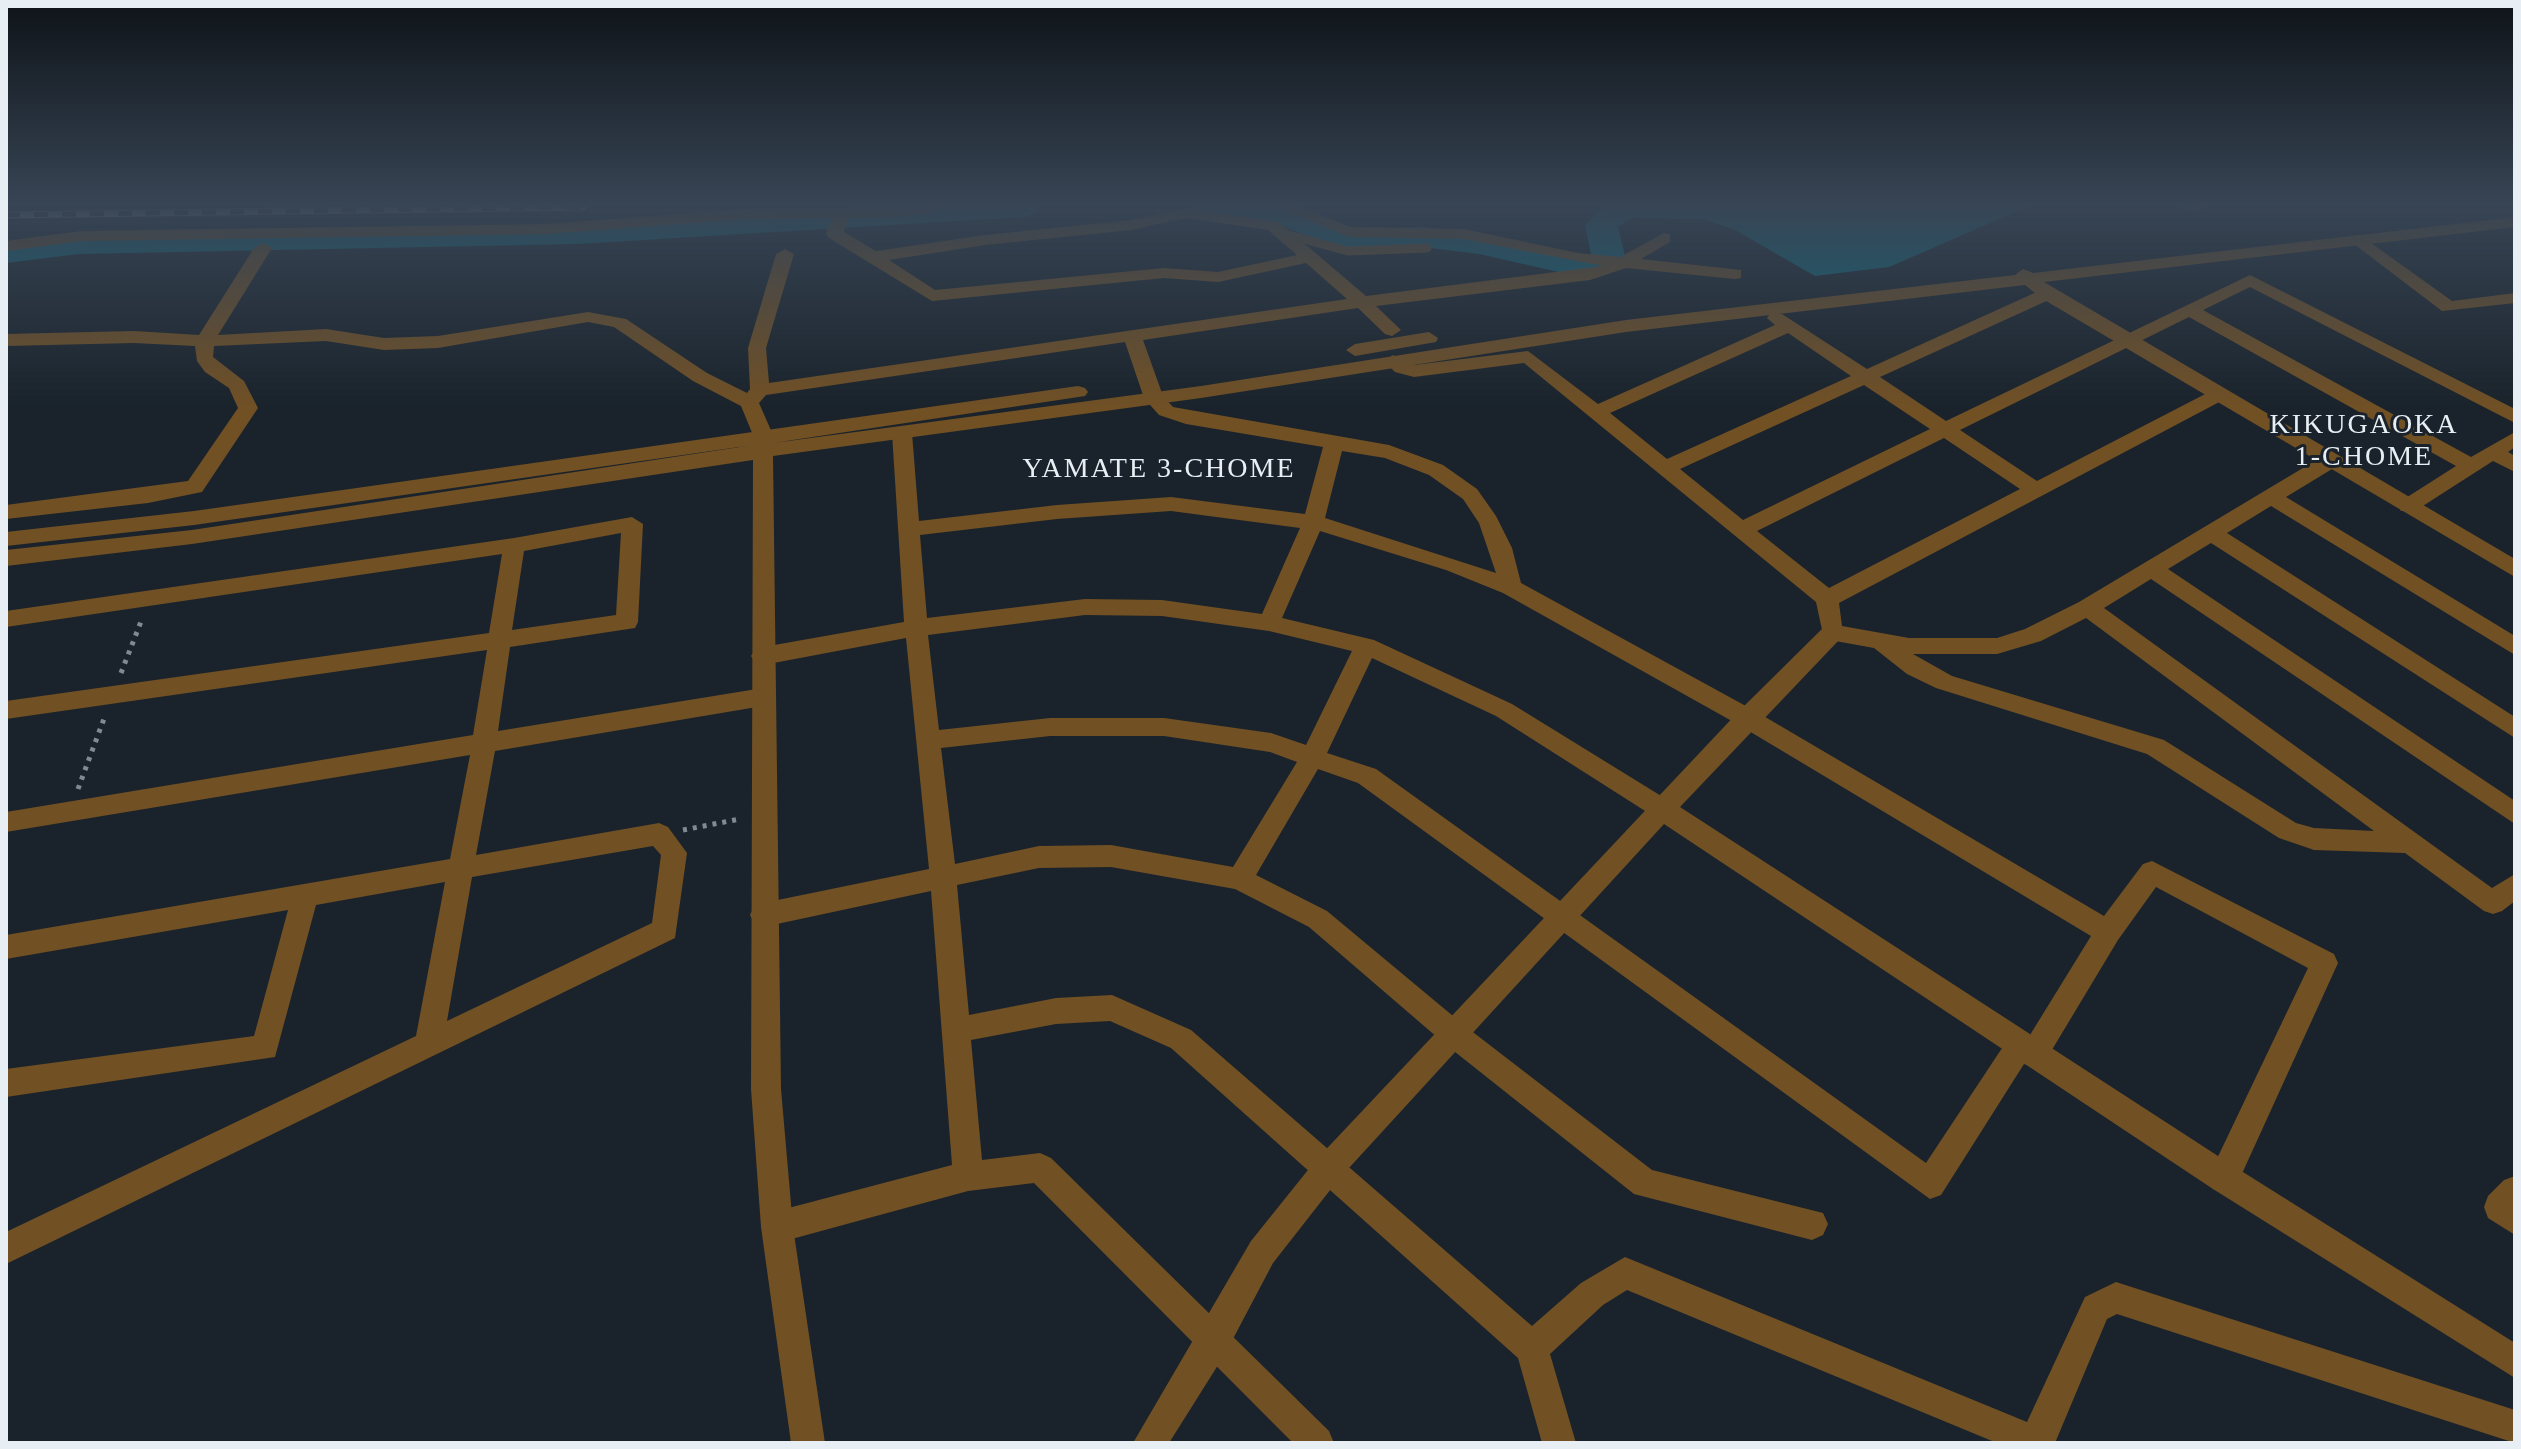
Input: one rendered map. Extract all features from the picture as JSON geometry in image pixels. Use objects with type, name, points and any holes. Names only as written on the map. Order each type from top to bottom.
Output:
[{"type":"street","points":[[6,512],[148,496],[195,487],[248,408],[237,385],[212,368],[204,357],[205,341],[246,275]]},
{"type":"street","points":[[779,275],[757,348],[754,396],[763,444],[766,1089],[777,1227],[808,1443]]},
{"type":"street","points":[[900,275],[932,296],[1148,275]]},
{"type":"street","points":[[1186,275],[1229,275]]},
{"type":"street","points":[[1330,275],[1392,330]]},
{"type":"street","points":[[6,340],[134,337],[205,341],[326,335],[384,344],[438,342],[588,317],[620,323],[700,377],[754,396],[1362,302],[1591,275]]},
{"type":"street","points":[[6,558],[192,537],[763,444],[902,433],[1613,312],[2018,275]]},
{"type":"street","points":[[6,539],[194,518],[763,444],[2020,275]]},
{"type":"street","points":[[2025,275],[2047,294],[2515,569]]},
{"type":"street","points":[[2250,275],[2250,280]]},
{"type":"street","points":[[2405,275],[2448,307],[2515,298]]},
{"type":"street","points":[[1741,530],[2250,280]]},
{"type":"street","points":[[2250,280],[2515,417]]},
{"type":"street","points":[[1665,468],[2047,294]]},
{"type":"street","points":[[1769,310],[2036,490]]},
{"type":"street","points":[[2192,311],[2470,465]]},
{"type":"street","points":[[1596,412],[1789,326]]},
{"type":"street","points":[[1133,337],[1151,390],[1166,411],[1186,418],[1399,455],[1436,470],[1470,494],[1495,534],[1511,587]]},
{"type":"street","points":[[1393,361],[1402,368],[1414,371],[1528,357],[1827,599],[1832,633]]},
{"type":"street","points":[[1827,599],[2218,395]]},
{"type":"street","points":[[902,433],[916,628],[931,740],[968,1176]]},
{"type":"street","points":[[2408,506],[2515,438]]},
{"type":"street","points":[[1269,623],[1313,522],[1334,442]]},
{"type":"street","points":[[2493,452],[2515,465]]},
{"type":"street","points":[[1832,633],[1909,646],[1997,646],[2033,635],[2087,608],[2330,461]]},
{"type":"street","points":[[2271,497],[2515,647]]},
{"type":"street","points":[[911,529],[1057,512],[1171,504],[1313,522],[1454,565],[1511,587],[1747,718],[2108,932]]},
{"type":"street","points":[[6,619],[514,545],[632,524],[627,622],[499,643],[6,710]]},
{"type":"street","points":[[2211,533],[2515,729]]},
{"type":"street","points":[[429,1041],[484,743],[514,545]]},
{"type":"street","points":[[2152,569],[2515,814]]},
{"type":"street","points":[[763,656],[916,628],[1085,607],[1162,608],[1269,623],[1366,646],[1504,710],[1662,809],[2224,1178],[2515,1362]]},
{"type":"street","points":[[2087,608],[2493,903],[2515,885]]},
{"type":"street","points":[[1150,1443],[1213,1342],[1262,1252],[1327,1170],[1747,718],[1832,633]]},
{"type":"street","points":[[1877,639],[1915,668],[1944,682],[1992,700],[2155,747],[2288,831],[2314,839],[2412,843]]},
{"type":"street","points":[[1240,879],[1313,757],[1366,646]]},
{"type":"street","points":[[6,822],[763,697]]},
{"type":"street","points":[[931,740],[1050,727],[1164,727],[1271,743],[1367,776],[1930,1184],[2152,872],[2324,963],[2224,1178]]},
{"type":"street","points":[[6,947],[659,834],[674,853],[665,930],[11,1237]]},
{"type":"street","points":[[763,915],[1039,857],[1111,856],[1240,879],[1318,919],[1455,1035],[1645,1183],[1812,1224]]},
{"type":"street","points":[[6,1083],[265,1048],[305,895]]},
{"type":"street","points":[[956,1030],[1056,1011],[1112,1008],[1181,1039],[1532,1348],[1559,1443]]},
{"type":"street","points":[[777,1227],[968,1176],[1040,1168],[1317,1443]]},
{"type":"street","points":[[2515,1191],[2499,1207],[2515,1220]]},
{"type":"street","points":[[1532,1348],[1592,1294],[1625,1273],[2036,1443],[2096,1308],[2116,1298],[2515,1427]]},
{"type":"path","points":[[659,834],[763,815]]},
{"type":"district","name":"KIKUGAOKA 1-CHOME","points":[[2364,442]]},
{"type":"district","name":"YAMATE 3-CHOME","points":[[1159,470]]}]
